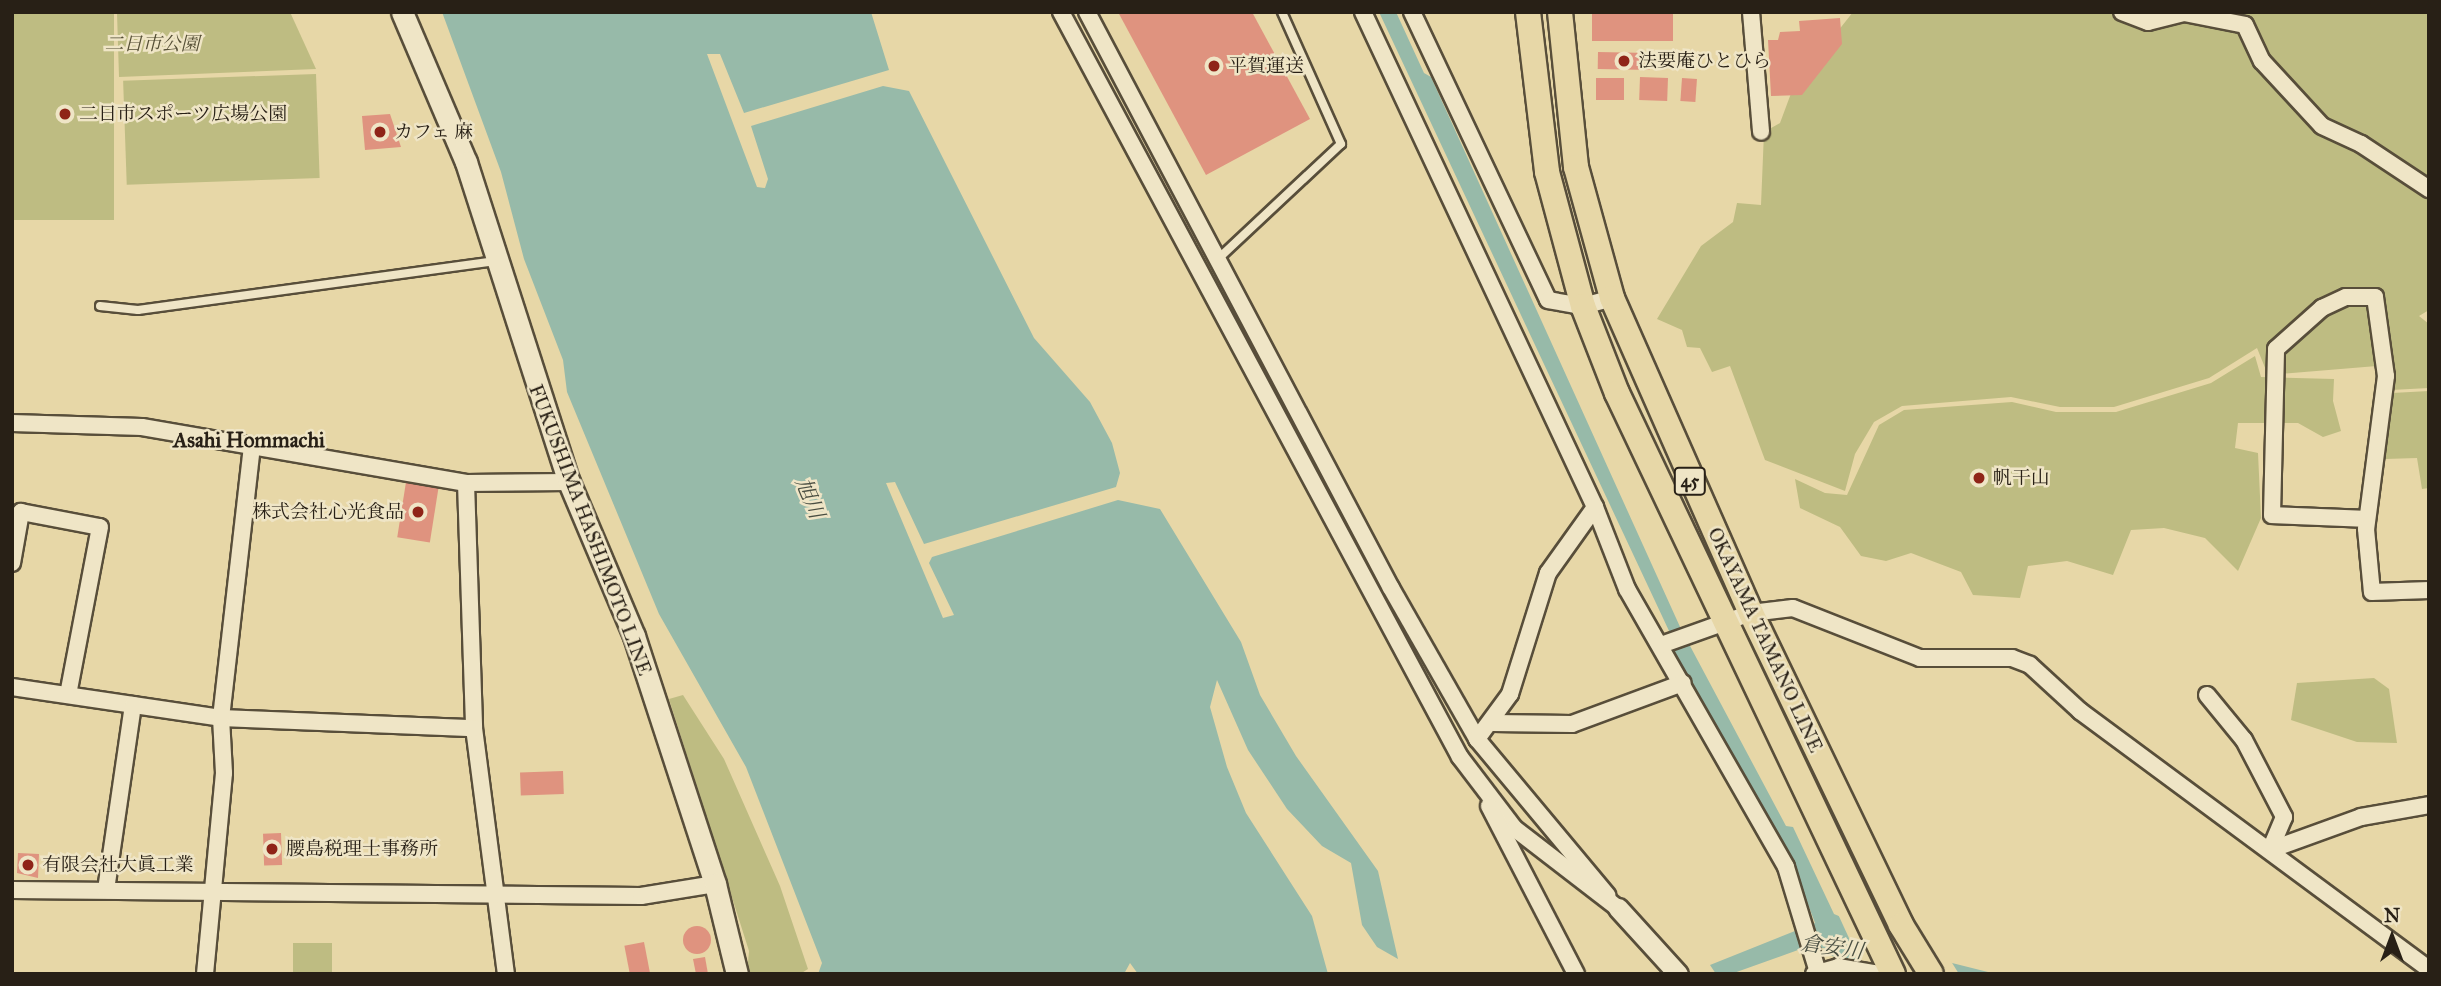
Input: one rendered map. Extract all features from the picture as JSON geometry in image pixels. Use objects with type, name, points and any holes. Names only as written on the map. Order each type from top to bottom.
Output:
[{"type":"main road","name":"FUKUSHIMA HASHIMOTO LINE","points":[[402,12],[461,149],[569,482],[634,636],[715,884],[737,974]]},
{"type":"main road","name":"OKAYAMA TAMANO LINE","points":[[1528,12],[1547,172],[1583,306],[1726,625],[1888,972]]},
{"type":"main road","name":"OKAYAMA TAMANO LINE","points":[[1560,12],[1576,167],[1612,298],[1751,612],[1901,925],[1931,974]]},
{"type":"street","points":[[1061,12],[1441,724],[1483,791],[1504,844],[1576,974]]},
{"type":"street","points":[[1087,12],[1391,588],[1478,740],[1618,908],[1678,974]]},
{"type":"street","points":[[1363,12],[1595,507],[1627,589],[1665,643],[1683,683],[1786,867],[1807,926],[1816,973],[1838,967],[1888,972]]},
{"type":"street","points":[[1412,12],[1535,280],[1548,300],[1583,306],[1612,298]]},
{"type":"street","points":[[1751,12],[1761,132]]},
{"type":"street","points":[[2122,12],[2148,22],[2184,13],[2245,25],[2262,61],[2322,126],[2361,144],[2429,189]]},
{"type":"street","points":[[2367,519],[2272,515],[2276,349],[2322,308],[2346,297],[2375,297],[2386,376],[2367,519],[2372,592],[2429,590]]},
{"type":"street","points":[[12,423],[142,427],[466,483],[569,482]]},
{"type":"street","points":[[205,974],[224,774],[221,718],[252,446]]},
{"type":"street","points":[[466,483],[474,728],[493,891],[506,974]]},
{"type":"street","points":[[1478,740],[1493,723],[1510,694],[1548,573],[1595,507]]},
{"type":"street","points":[[12,564],[21,512],[100,527],[68,694]]},
{"type":"street","points":[[1665,643],[1688,632],[1726,625],[1751,612],[1793,608],[1920,658],[2012,658],[2030,665],[2080,711],[2429,969]]},
{"type":"street","points":[[1493,723],[1572,724],[1683,683]]},
{"type":"street","points":[[12,687],[221,718],[474,728]]},
{"type":"street","points":[[2207,695],[2244,740],[2284,817],[2270,850]]},
{"type":"street","points":[[106,890],[133,705]]},
{"type":"street","points":[[1483,791],[1552,863],[1618,908]]},
{"type":"street","points":[[2270,850],[2361,817],[2429,805]]},
{"type":"street","points":[[12,890],[493,891],[641,896],[715,884]]},
{"type":"lane","points":[[1219,258],[1342,144],[1282,12]]},
{"type":"lane","points":[[100,306],[138,310],[496,261]]},
{"type":"green space","name":"二日市スポーツ広場公園","points":[[12,12],[114,12],[114,220],[12,220]]},
{"type":"green space","name":"二日市公園","points":[[117,12],[290,12],[316,69],[119,77]]},
{"type":"green space","points":[[1853,12],[2429,12],[2429,310],[2419,316],[2429,324],[2429,388],[2391,390],[2389,365],[2268,375],[2257,348],[2209,378],[2114,407],[2060,407],[2011,397],[1902,406],[1874,422],[1855,454],[1845,491],[1765,460],[1730,366],[1712,372],[1700,348],[1687,347],[1682,330],[1657,319],[1701,246],[1733,222],[1737,203],[1761,205],[1764,132],[1780,123],[1793,88]]},
{"type":"green space","points":[[316,74],[320,178],[127,185],[123,81]]},
{"type":"green space","points":[[2255,356],[2261,377],[2334,379],[2333,401],[2341,431],[2323,437],[2298,423],[2238,423],[2235,448],[2258,453],[2261,518],[2238,571],[2205,538],[2164,528],[2131,530],[2113,575],[2067,561],[2028,566],[2020,598],[1973,595],[1961,572],[1911,553],[1886,561],[1861,556],[1840,527],[1800,508],[1795,479],[1825,493],[1847,495],[1879,425],[1904,410],[2012,402],[2056,412],[2116,412],[2211,383]]},
{"type":"green space","points":[[2429,391],[2429,488],[2422,489],[2417,458],[2385,459],[2392,393]]},
{"type":"green space","points":[[2374,678],[2389,689],[2397,743],[2357,742],[2291,720],[2297,683]]},
{"type":"green space","points":[[683,695],[724,759],[780,886],[808,969],[800,974],[747,974],[749,951],[669,699]]},
{"type":"green space","points":[[293,943],[332,943],[332,974],[293,974]]},
{"type":"water","name":"旭川","points":[[442,12],[871,12],[889,70],[744,113],[720,54],[707,54],[757,187],[765,188],[768,179],[751,126],[883,86],[909,91],[1034,338],[1090,402],[1112,443],[1120,473],[1116,487],[924,544],[895,482],[886,483],[943,618],[954,615],[929,563],[932,557],[1118,500],[1160,509],[1241,642],[1260,695],[1296,756],[1378,871],[1398,959],[1377,947],[1362,925],[1351,863],[1322,846],[1287,809],[1248,750],[1217,680],[1210,707],[1227,767],[1246,813],[1312,916],[1328,974],[1138,974],[1130,963],[1124,974],[818,974],[822,963],[746,767],[659,614],[567,392],[563,360],[524,259],[501,172]]},
{"type":"water","name":"倉安川","points":[[1379,12],[1396,12],[1424,73],[1431,77],[1681,629],[1786,826],[1793,827],[1834,914],[1952,963],[1996,974],[1920,974],[1827,955],[1824,948],[1798,950],[1731,974],[1716,974],[1710,965],[1815,923],[1794,867],[1672,649],[1670,633]]},
{"type":"pier","points":[[1837,912],[1949,958],[1959,974],[1916,974],[1860,962]]},
{"type":"building","name":"平賀運送","points":[[1118,12],[1252,12],[1310,119],[1206,175]]},
{"type":"building","points":[[1592,12],[1673,12],[1673,41],[1592,41]]},
{"type":"building","points":[[1840,18],[1842,44],[1802,95],[1771,96],[1768,40],[1778,40],[1780,32],[1800,31],[1799,21]]},
{"type":"building","name":"法要庵ひとひら","points":[[1598,52],[1650,53],[1650,70],[1598,69]]},
{"type":"building","points":[[1640,77],[1668,78],[1667,101],[1639,100]]},
{"type":"building","points":[[1596,78],[1624,78],[1624,100],[1596,100]]},
{"type":"building","points":[[1682,78],[1697,79],[1695,102],[1680,101]]},
{"type":"building","points":[[390,114],[401,147],[365,150],[362,116]]},
{"type":"building","points":[[406,482],[439,487],[430,542],[397,537]]},
{"type":"building","points":[[563,771],[564,794],[521,795],[520,773]]},
{"type":"building","name":"腰島税理士事務所","points":[[281,833],[282,865],[264,866],[263,834]]},
{"type":"building","points":[[18,853],[39,854],[38,878],[17,873]]},
{"type":"building","points":[[697,926],[707,930],[711,940],[707,950],[697,954],[687,950],[683,940],[687,930]]},
{"type":"building","points":[[644,942],[650,974],[630,974],[624,946]]},
{"type":"building","points":[[705,957],[708,974],[696,974],[693,959]]},
{"type":"place","name":"法要庵ひとひら","points":[[1624,61]]},
{"type":"place","name":"平賀運送","points":[[1214,66]]},
{"type":"place","name":"二日市スポーツ広場公園","points":[[65,114]]},
{"type":"place","name":"カフェ 麻","points":[[380,132]]},
{"type":"place","name":"帆干山","points":[[1979,478]]},
{"type":"place","name":"株式会社心光食品","points":[[418,512]]},
{"type":"place","name":"腰島税理士事務所","points":[[272,849]]},
{"type":"place","name":"有限会社大眞工業","points":[[28,865]]},
{"type":"district","name":"Asahi Hommachi","points":[[249,440]]}]
